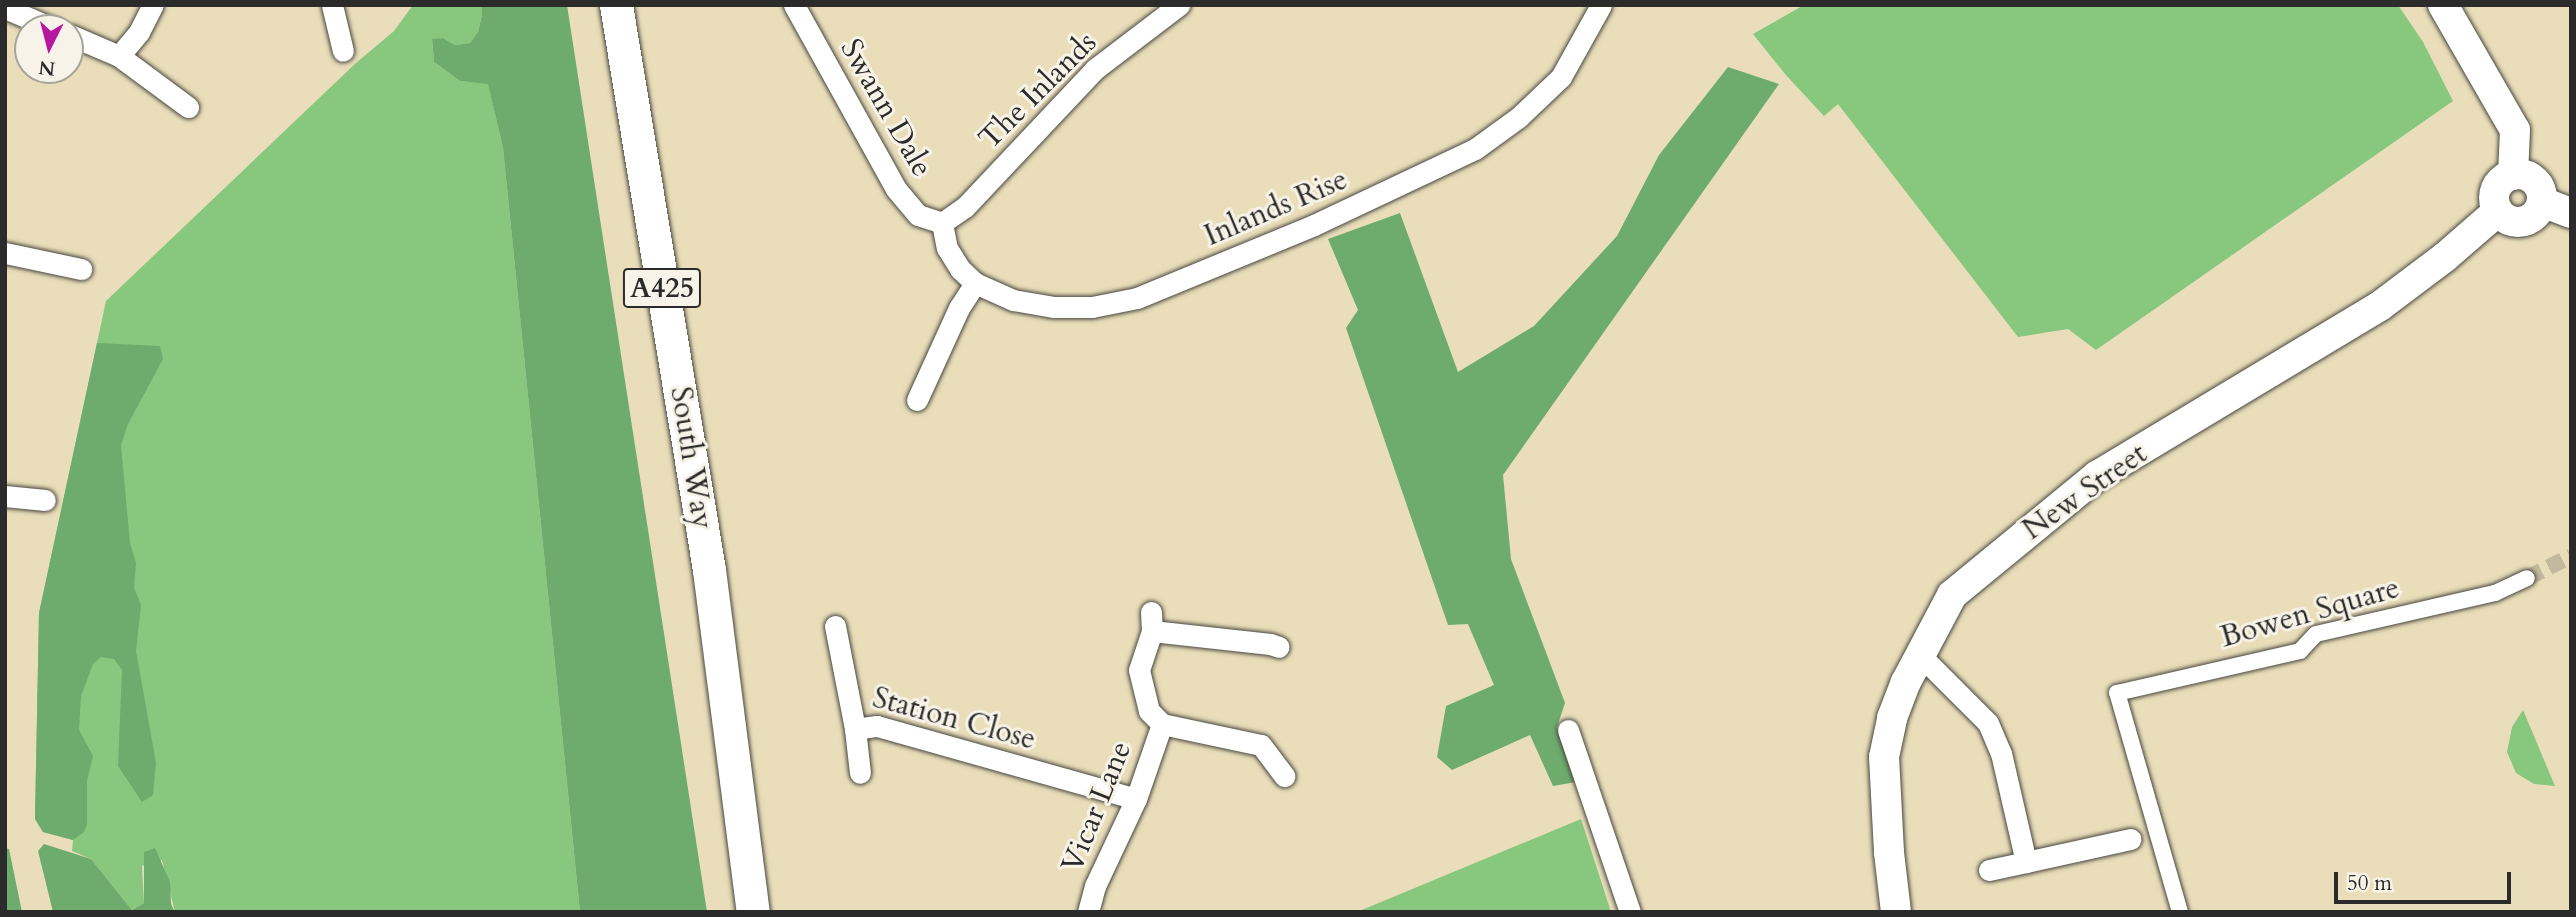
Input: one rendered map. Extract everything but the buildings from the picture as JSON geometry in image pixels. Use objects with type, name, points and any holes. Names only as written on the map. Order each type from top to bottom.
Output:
[{"type":"main road","name":"South Way","points":[[615,5],[709,570],[753,912]]},
{"type":"main road","points":[[2443,5],[2515,130],[2513,175]]},
{"type":"main road","points":[[2513,175],[2528,176],[2537,183],[2542,202],[2538,213],[2524,222],[2509,221],[2498,211],[2495,203],[2498,186],[2513,175]]},
{"type":"main road","points":[[2542,202],[2571,214]]},
{"type":"main road","name":"New Street","points":[[1896,912],[1889,857],[1884,757],[1892,718],[1920,655],[1952,595],[2098,476],[2380,306],[2445,257],[2498,211]]},
{"type":"street","points":[[119,56],[139,32],[153,5]]},
{"type":"street","points":[[332,5],[343,51]]},
{"type":"street","name":"Swann Dale","points":[[794,5],[896,189],[918,215],[942,223]]},
{"type":"street","name":"The Inlands","points":[[942,223],[965,207],[1095,69],[1179,5]]},
{"type":"street","name":"Inlands Rise","points":[[942,223],[947,248],[960,269],[975,283],[1013,300],[1054,307],[1092,307],[1137,298],[1314,225],[1475,149],[1519,117],[1561,77],[1601,5]]},
{"type":"street","points":[[84,41],[119,56],[188,107]]},
{"type":"street","points":[[5,253],[81,269]]},
{"type":"street","points":[[917,400],[959,308],[975,283]]},
{"type":"street","points":[[5,496],[45,500]]},
{"type":"street","name":"Bowen Square","points":[[2180,912],[2116,693],[2300,651],[2316,634],[2495,593],[2527,578]]},
{"type":"street","points":[[1279,647],[1151,621],[1139,670],[1149,711],[1162,724],[1262,745],[1284,776]]},
{"type":"street","name":"Station Close","points":[[835,626],[855,729],[877,726],[1136,800]]},
{"type":"street","points":[[1920,655],[1988,723],[2001,753],[2025,862]]},
{"type":"street","name":"Vicar Lane","points":[[1088,912],[1095,886],[1136,800],[1162,724]]},
{"type":"street","points":[[855,729],[860,773]]},
{"type":"street","points":[[1569,730],[1630,912]]},
{"type":"street","points":[[1989,870],[2130,839]]},
{"type":"green space","points":[[413,5],[481,5],[478,32],[470,43],[455,45],[443,38],[432,40],[434,62],[460,81],[488,83],[503,148],[580,912],[175,912],[162,860],[142,866],[144,903],[132,910],[91,859],[72,851],[73,840],[43,832],[35,819],[39,613],[106,301],[356,63],[394,31]]},
{"type":"green space","points":[[481,5],[567,5],[707,912],[580,912],[503,148],[488,84],[460,81],[434,62],[432,39],[443,38],[455,45],[470,43],[478,32]]},
{"type":"green space","points":[[1804,5],[2398,5],[2423,42],[2453,101],[2096,350],[2068,329],[2018,337],[1838,104],[1824,116],[1785,74],[1753,34]]},
{"type":"green space","points":[[1728,67],[1779,84],[1503,475],[1511,559],[1565,703],[1557,727],[1576,782],[1553,786],[1530,735],[1452,770],[1437,757],[1446,706],[1494,685],[1468,624],[1448,625],[1346,328],[1358,310],[1328,239],[1400,213],[1458,372],[1534,326],[1617,236],[1659,155]]},
{"type":"green space","points":[[97,343],[160,346],[163,359],[128,424],[121,445],[130,543],[136,563],[134,588],[141,605],[136,651],[156,763],[153,795],[142,802],[118,766],[122,670],[114,659],[101,657],[93,664],[81,696],[79,730],[93,756],[87,781],[87,824],[84,832],[73,840],[43,832],[35,819],[39,613]]},
{"type":"green space","points":[[2523,710],[2555,786],[2534,784],[2516,773],[2507,752],[2512,727]]},
{"type":"green space","points":[[1581,819],[1611,912],[1357,912]]},
{"type":"green space","points":[[44,844],[91,859],[132,910],[144,903],[144,852],[155,848],[170,882],[171,904],[175,912],[53,912],[38,851]]},
{"type":"green space","points":[[5,848],[9,849],[22,912],[5,912]]},
{"type":"tunnel","points":[[2527,578],[2571,556]]}]
